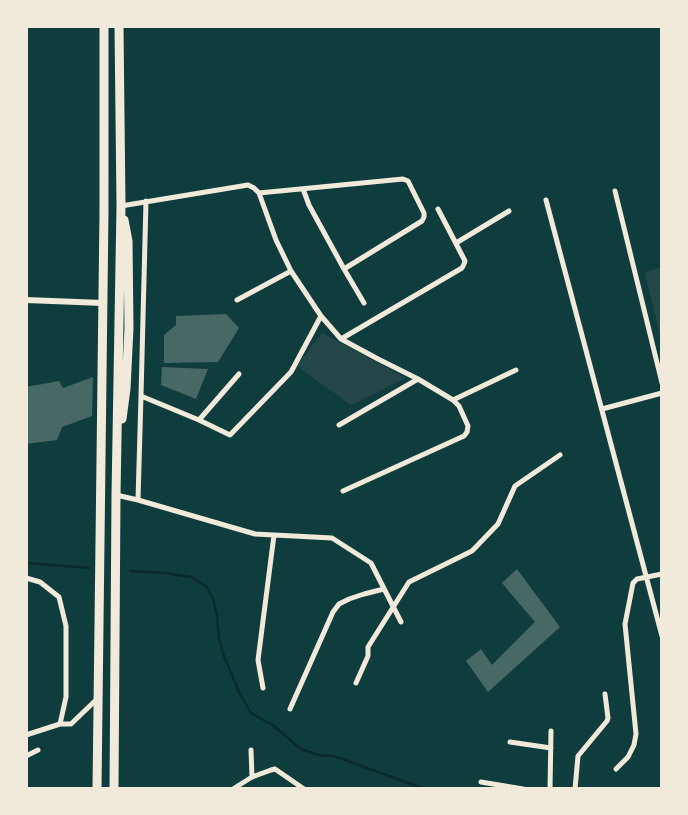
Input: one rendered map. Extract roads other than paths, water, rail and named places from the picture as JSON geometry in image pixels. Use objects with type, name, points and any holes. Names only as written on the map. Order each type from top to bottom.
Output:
[{"type":"highway","points":[[97,789],[105,134],[104,26]]},
{"type":"highway","points":[[114,789],[116,456],[121,206],[119,26]]},
{"type":"highway","points":[[116,456],[126,389],[129,328],[128,241],[121,206]]},
{"type":"highway","points":[[103,303],[119,302]]},
{"type":"street","points":[[259,193],[408,180],[424,213],[422,221],[344,269]]},
{"type":"street","points":[[121,206],[248,185],[254,188],[259,193],[276,240],[291,271],[321,316],[340,339],[418,379],[453,400],[459,406],[468,426],[464,436],[343,491]]},
{"type":"street","points":[[302,189],[308,205],[364,303]]},
{"type":"street","points":[[615,191],[662,383]]},
{"type":"street","points":[[546,200],[662,636]]},
{"type":"street","points":[[138,500],[146,201]]},
{"type":"street","points":[[340,339],[462,268],[464,260],[438,210]]},
{"type":"street","points":[[456,243],[509,211]]},
{"type":"street","points":[[237,300],[291,271]]},
{"type":"street","points":[[26,300],[103,303]]},
{"type":"street","points":[[142,396],[230,435],[291,372],[321,316]]},
{"type":"street","points":[[453,400],[516,370]]},
{"type":"street","points":[[199,420],[239,374]]},
{"type":"street","points":[[339,425],[418,379]]},
{"type":"street","points":[[602,409],[662,393]]},
{"type":"street","points":[[356,682],[368,656],[368,647],[410,582],[472,551],[498,524],[515,486],[560,455]]},
{"type":"street","points":[[116,496],[138,500],[255,534],[332,538],[371,563],[401,622]]},
{"type":"street","points":[[263,688],[258,660],[274,535]]},
{"type":"street","points":[[616,769],[628,757],[634,746],[636,734],[625,624],[633,583],[637,579],[662,574]]},
{"type":"street","points":[[27,579],[40,582],[59,597],[66,626],[66,697],[60,724]]},
{"type":"street","points":[[290,709],[333,612],[339,604],[348,599],[384,589]]},
{"type":"street","points":[[575,789],[578,756],[608,718],[605,694]]},
{"type":"street","points":[[26,734],[60,724],[71,724],[98,699]]},
{"type":"street","points":[[550,789],[551,731]]},
{"type":"street","points":[[510,742],[551,748]]},
{"type":"street","points":[[26,756],[38,750]]},
{"type":"street","points":[[251,750],[252,777]]},
{"type":"street","points":[[233,789],[252,777],[271,770],[275,770],[304,789]]},
{"type":"street","points":[[481,782],[523,789]]},
{"type":"waterway","points":[[26,563],[89,568]]},
{"type":"waterway","points":[[130,571],[191,577],[207,587],[213,599],[217,615],[219,639],[224,656],[239,692],[251,713],[274,726],[301,749],[318,755],[334,756],[425,789]]}]
